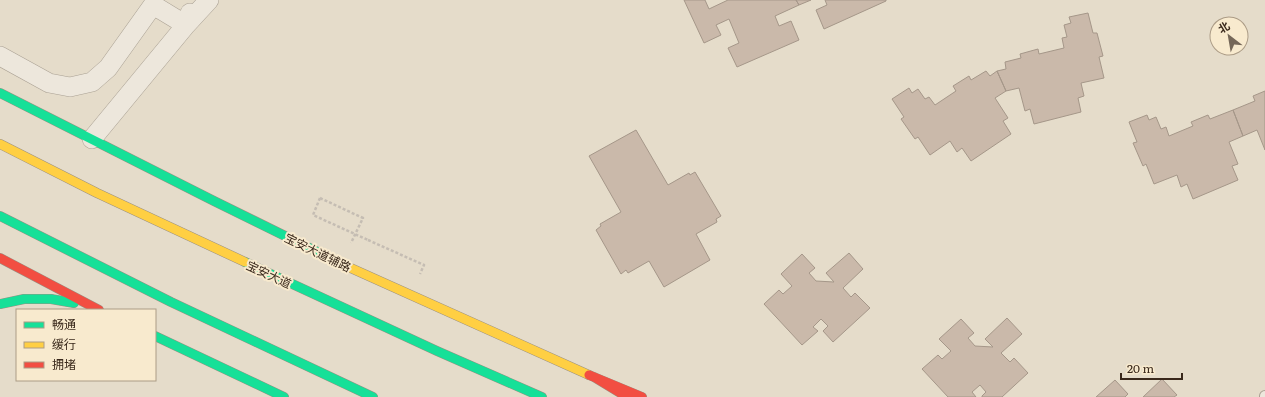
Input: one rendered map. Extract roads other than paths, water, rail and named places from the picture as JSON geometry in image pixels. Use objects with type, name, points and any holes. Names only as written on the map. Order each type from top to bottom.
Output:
[{"type":"main road","name":"宝安大道辅路","points":[[0,93],[349,267],[642,397]]},
{"type":"main road","name":"宝安大道","points":[[0,144],[127,207],[236,258],[456,360],[542,397]]},
{"type":"main road","points":[[0,216],[172,302],[373,397]]},
{"type":"main road","points":[[0,258],[97,309]]},
{"type":"main road","points":[[0,304],[24,299],[51,299],[89,305]]},
{"type":"main road","points":[[156,336],[284,397]]},
{"type":"main road","points":[[594,377],[627,397]]},
{"type":"street","points":[[186,25],[195,0]]},
{"type":"street","points":[[92,139],[186,25],[209,0]]},
{"type":"street","points":[[0,56],[49,83],[70,88],[92,82],[108,68],[154,5],[186,25]]}]
